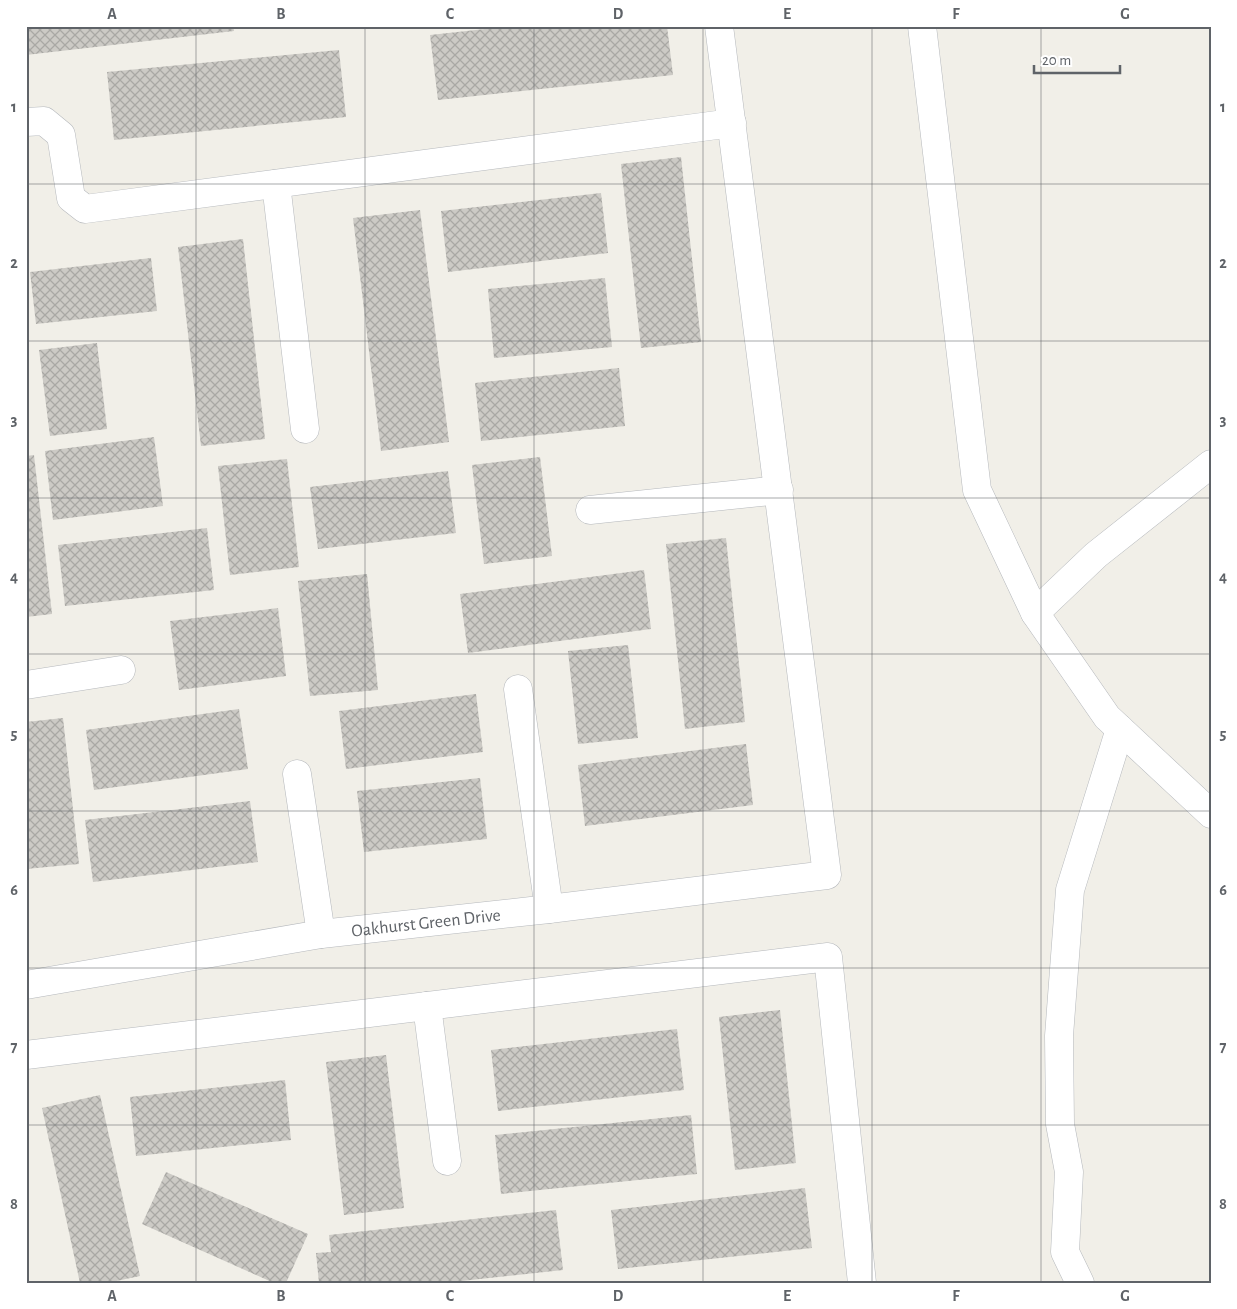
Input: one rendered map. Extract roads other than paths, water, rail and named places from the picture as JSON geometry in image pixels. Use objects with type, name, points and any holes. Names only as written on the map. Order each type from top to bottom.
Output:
[{"type":"street","points":[[590,510],[779,490],[719,26]]},
{"type":"street","points":[[922,26],[977,490],[1035,613],[1107,718],[1211,814]]},
{"type":"street","points":[[26,122],[44,121],[61,135],[71,198],[85,209],[732,123]]},
{"type":"street","points":[[276,184],[305,429]]},
{"type":"street","points":[[1035,613],[1096,555],[1211,464]]},
{"type":"street","name":"Oakhurst Green Drive","points":[[26,985],[320,934],[550,909],[827,875],[779,490]]},
{"type":"street","points":[[26,684],[121,670]]},
{"type":"street","points":[[518,689],[550,909]]},
{"type":"street","points":[[1080,1283],[1065,1252],[1069,1172],[1060,1124],[1060,1016],[1070,890],[1120,730]]},
{"type":"street","points":[[297,774],[320,934]]},
{"type":"street","points":[[26,1055],[828,957],[862,1283]]},
{"type":"street","points":[[428,1006],[448,1161]]}]
